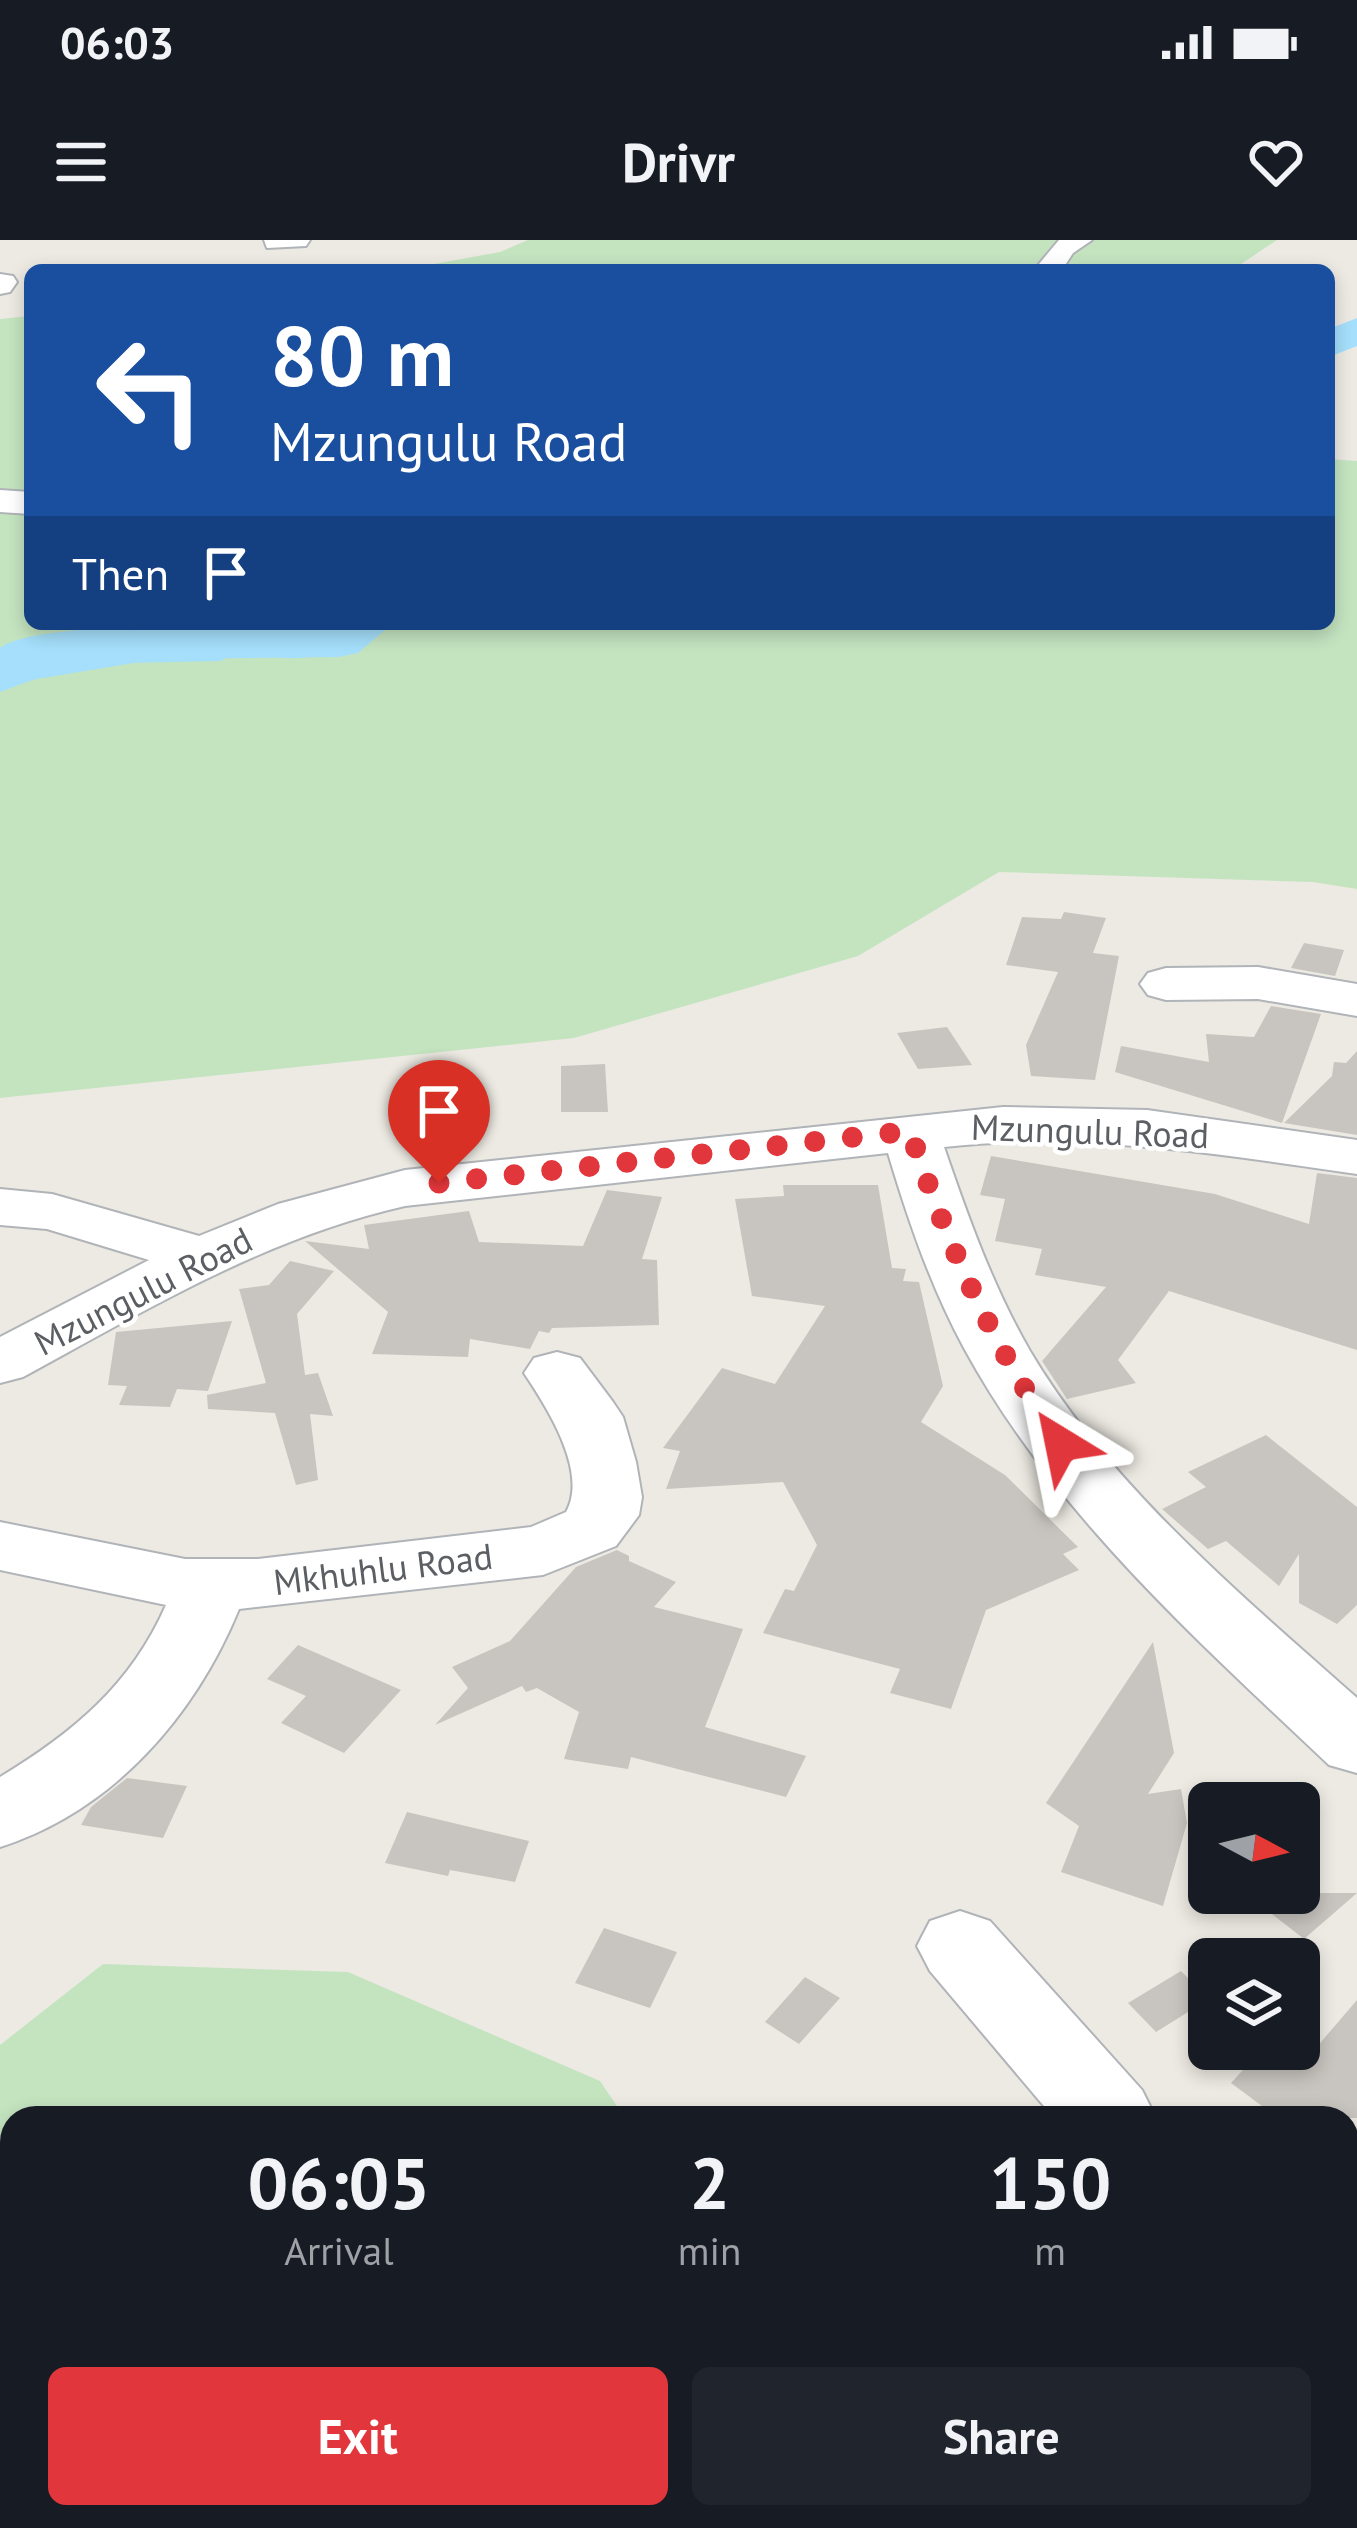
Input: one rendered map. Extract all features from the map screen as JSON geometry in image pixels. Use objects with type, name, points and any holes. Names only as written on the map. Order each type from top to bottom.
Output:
[{"type":"street","points":[[1052,264],[1063,248],[1079,240]]},
{"type":"street","points":[[1166,984],[1258,983],[1357,1000]]},
{"type":"street","name":"Mzungulu Road","points":[[0,1363],[205,1257],[340,1201],[405,1188],[1003,1124],[1147,1127],[1357,1157]]},
{"type":"street","points":[[910,1131],[969,1287],[1011,1372],[1061,1444],[1153,1549],[1357,1744]]},
{"type":"street","points":[[0,1207],[52,1211],[205,1257]]},
{"type":"street","name":"Mkhuhlu Road","points":[[0,1546],[167,1581],[212,1585],[543,1550],[591,1529],[604,1515],[607,1497],[589,1417],[557,1373]]},
{"type":"street","points":[[0,1816],[106,1743],[150,1699],[176,1666],[212,1585]]},
{"type":"street","points":[[960,1946],[1100,2106]]},
{"type":"green space","points":[[528,240],[1277,240],[1241,264],[434,264],[500,252]]},
{"type":"green space","points":[[24,317],[24,630],[1335,630],[1335,459],[1357,461],[1357,889],[1313,882],[999,872],[858,956],[574,1038],[0,1098],[0,319]]},
{"type":"green space","points":[[103,1964],[348,1972],[600,2081],[617,2106],[0,2106],[0,2045]]},
{"type":"water","points":[[174,630],[277,643],[317,641],[332,647],[320,654],[291,658],[214,643],[211,645],[225,659],[76,664],[0,692],[0,648],[44,634]]},
{"type":"building","points":[[1064,912],[1106,918],[1093,953],[1119,956],[1095,1080],[1031,1076],[1026,1045],[1058,972],[1006,965],[1022,917],[1061,919]]},
{"type":"building","points":[[1304,943],[1344,950],[1335,976],[1291,968]]},
{"type":"building","points":[[1271,1006],[1321,1014],[1282,1123],[1115,1072],[1121,1046],[1209,1062],[1206,1034],[1254,1037]]},
{"type":"building","points":[[947,1027],[972,1065],[918,1069],[897,1033]]},
{"type":"building","points":[[1357,1051],[1357,1135],[1284,1123],[1332,1076],[1334,1062],[1346,1063]]},
{"type":"building","points":[[605,1064],[608,1112],[561,1112],[561,1066]]},
{"type":"building","points":[[991,1156],[1215,1194],[1309,1224],[1317,1173],[1357,1178],[1357,1350],[1169,1291],[1118,1360],[1136,1383],[1067,1399],[1042,1361],[1106,1287],[1035,1275],[1042,1249],[995,1241],[1005,1199],[980,1195]]},
{"type":"building","points":[[783,1185],[878,1185],[892,1268],[906,1269],[903,1281],[919,1282],[943,1386],[921,1422],[1005,1475],[1078,1547],[1063,1554],[1079,1570],[986,1610],[951,1709],[890,1693],[900,1669],[763,1633],[785,1589],[794,1591],[817,1545],[783,1482],[666,1489],[680,1451],[663,1448],[722,1368],[775,1384],[825,1306],[752,1296],[735,1199],[784,1196]]},
{"type":"building","points":[[607,1190],[662,1197],[642,1259],[657,1260],[659,1325],[552,1328],[549,1333],[539,1331],[530,1349],[470,1339],[468,1357],[372,1354],[388,1312],[305,1241],[369,1249],[364,1225],[469,1211],[479,1242],[583,1246]]},
{"type":"building","points":[[290,1261],[334,1271],[297,1314],[305,1375],[318,1373],[333,1416],[310,1414],[318,1480],[296,1485],[275,1413],[208,1409],[207,1395],[266,1383],[239,1289],[269,1285]]},
{"type":"building","points":[[232,1321],[208,1391],[177,1389],[170,1407],[119,1405],[127,1386],[108,1385],[116,1332]]},
{"type":"building","points":[[1266,1435],[1357,1507],[1357,1605],[1337,1624],[1299,1603],[1299,1554],[1279,1586],[1226,1541],[1208,1549],[1162,1509],[1206,1487],[1188,1472]]},
{"type":"building","points":[[617,1550],[629,1556],[629,1561],[676,1582],[654,1607],[743,1629],[705,1727],[806,1756],[786,1797],[631,1757],[628,1769],[564,1759],[579,1712],[537,1688],[526,1692],[522,1686],[435,1725],[468,1688],[452,1667],[510,1641],[576,1567]]},
{"type":"building","points":[[1153,1642],[1174,1753],[1148,1794],[1181,1789],[1187,1823],[1163,1906],[1061,1872],[1079,1826],[1046,1803]]},
{"type":"building","points":[[298,1645],[401,1690],[344,1753],[281,1723],[306,1696],[267,1679]]},
{"type":"building","points":[[127,1778],[187,1786],[163,1838],[81,1825],[91,1807]]},
{"type":"building","points":[[407,1812],[529,1841],[515,1882],[450,1870],[448,1876],[385,1863]]},
{"type":"building","points":[[1320,1893],[1357,1893],[1305,1938],[1272,1914],[1320,1914]]},
{"type":"building","points":[[604,1928],[677,1952],[650,2008],[575,1983]]},
{"type":"building","points":[[1181,1971],[1188,1978],[1188,2012],[1156,2032],[1128,2003]]},
{"type":"building","points":[[805,1977],[840,1998],[799,2044],[765,2022]]},
{"type":"building","points":[[1357,2000],[1357,2106],[1262,2106],[1231,2083],[1243,2070],[1320,2070],[1320,2043]]},
{"type":"waterway","points":[[1335,342],[1357,330]]},
{"type":"waterway","points":[[0,668],[158,643],[339,641],[356,630]]},
{"type":"route","points":[[439,1183],[910,1131],[932,1201],[969,1287],[1011,1372],[1061,1444]]}]
